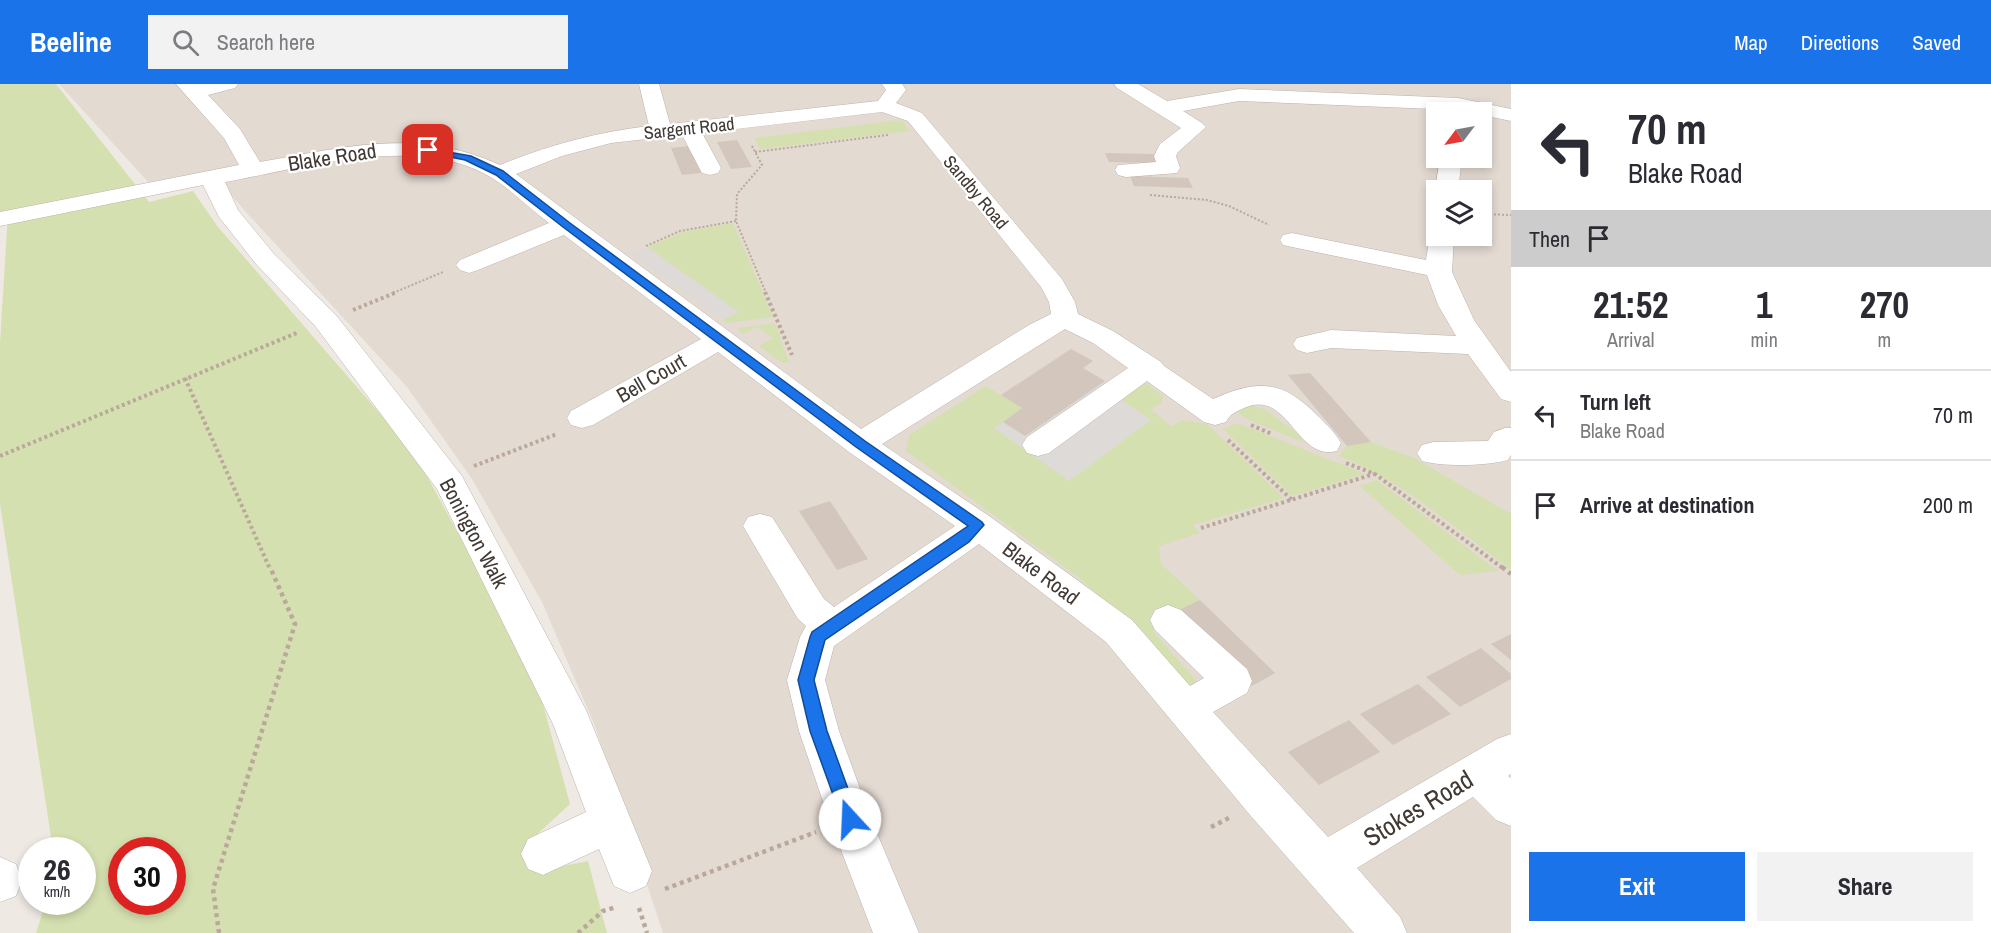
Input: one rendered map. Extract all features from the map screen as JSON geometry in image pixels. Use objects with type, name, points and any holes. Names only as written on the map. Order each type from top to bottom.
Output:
[{"type":"street","points":[[190,89],[228,84]]},
{"type":"street","points":[[649,84],[662,130]]},
{"type":"street","points":[[1124,84],[1195,127],[1168,149],[1165,156],[1169,168],[1126,170]]},
{"type":"street","points":[[190,89],[235,134],[246,153],[252,170]]},
{"type":"street","name":"Sargent Road","points":[[500,173],[554,151],[579,145],[662,130],[740,122],[888,95]]},
{"type":"street","name":"Sandby Road","points":[[888,95],[915,117],[1053,285],[1062,302],[1065,318]]},
{"type":"street","points":[[1164,108],[1239,95],[1426,106]]},
{"type":"street","points":[[1492,113],[1511,115]]},
{"type":"street","points":[[689,128],[710,168]]},
{"type":"street","name":"Blake Road","points":[[0,219],[211,177],[363,150],[393,148],[450,154],[467,158],[500,173],[566,225],[860,444],[977,525],[1119,631],[1264,801],[1324,864],[1384,933]]},
{"type":"street","name":"Bonington Walk","points":[[211,177],[227,212],[266,259],[326,321],[446,477],[572,722],[630,871]]},
{"type":"street","points":[[469,266],[566,225]]},
{"type":"street","points":[[1292,240],[1342,243],[1438,270]]},
{"type":"street","points":[[1441,246],[1438,270],[1457,314],[1511,392]]},
{"type":"street","points":[[860,444],[1040,331],[1065,318],[1103,337],[1151,368],[1198,410],[1257,394],[1267,393],[1278,398],[1292,409],[1331,451]]},
{"type":"street","name":"Bell Court","points":[[582,418],[721,339]]},
{"type":"street","points":[[1307,344],[1331,339],[1477,346]]},
{"type":"street","points":[[1038,445],[1130,378],[1151,368]]},
{"type":"street","points":[[1433,453],[1497,452],[1508,439]]},
{"type":"street","points":[[896,933],[850,819],[819,731],[806,680],[818,637],[964,538],[977,525]]},
{"type":"street","points":[[760,526],[811,609],[832,627]]},
{"type":"street","points":[[1168,620],[1233,681],[1185,708]]},
{"type":"street","name":"Stokes Road","points":[[1324,864],[1511,752]]},
{"type":"street","points":[[1476,773],[1511,807]]},
{"type":"street","points":[[543,854],[611,821]]},
{"type":"path","points":[[740,122],[762,165],[737,194],[736,221],[795,363]]},
{"type":"path","points":[[755,152],[925,130]]},
{"type":"path","points":[[1126,170],[1120,171],[1130,186],[1138,192],[1168,198],[1207,200],[1229,206],[1282,232],[1292,240]]},
{"type":"path","points":[[1492,214],[1511,215]]},
{"type":"path","points":[[636,250],[680,231],[736,221]]},
{"type":"path","points":[[0,456],[455,267],[469,266]]},
{"type":"path","points":[[185,378],[295,624],[213,889],[219,933]]},
{"type":"path","points":[[1198,410],[1242,422],[1274,434]]},
{"type":"path","points":[[1198,410],[1292,500]]},
{"type":"path","points":[[446,477],[570,430],[582,418]]},
{"type":"path","points":[[1331,451],[1375,474],[1511,574]]},
{"type":"path","points":[[1201,528],[1375,474]]},
{"type":"path","points":[[658,892],[850,819]]},
{"type":"path","points":[[578,933],[603,911],[620,906]]},
{"type":"shaded area","points":[[59,84],[1511,84],[1511,933],[663,933],[595,726],[542,602],[472,479],[407,387],[244,210],[212,172],[149,183]]},
{"type":"shaded area","points":[[647,247],[739,312],[723,320],[631,254]]},
{"type":"shaded area","points":[[1083,368],[1124,392],[1122,400],[1151,420],[1069,481],[994,428]]},
{"type":"green space","points":[[0,84],[56,84],[149,202],[193,191],[218,227],[415,454],[535,675],[570,804],[531,840],[543,870],[588,861],[607,933],[36,933],[42,915],[96,915],[96,837],[51,837],[0,504],[0,344],[8,213],[0,214]]},
{"type":"green space","points":[[902,120],[910,131],[760,149],[754,138]]},
{"type":"green space","points":[[733,223],[773,317],[727,323],[723,320],[738,312],[647,247],[683,232]]},
{"type":"green space","points":[[775,323],[789,363],[783,363],[759,346],[773,338],[758,327],[742,334],[738,328]]},
{"type":"green space","points":[[1143,381],[1163,396],[1162,402],[1151,410],[1171,426],[1182,420],[1207,424],[1284,498],[1193,525],[1200,533],[1159,546],[1161,564],[1200,600],[1177,611],[1153,631],[1198,683],[1193,690],[1131,626],[1077,576],[906,451],[909,435],[986,386],[1022,408],[1003,422],[1151,420],[1122,400],[1122,395]]},
{"type":"green space","points":[[1249,405],[1264,409],[1318,448],[1251,421],[1237,412]]},
{"type":"green space","points":[[1238,423],[1365,474],[1292,496],[1223,429]]},
{"type":"green space","points":[[1371,442],[1414,458],[1511,514],[1511,570],[1407,492],[1363,466],[1339,456],[1347,446]]},
{"type":"green space","points":[[1377,480],[1498,571],[1460,575],[1360,486]]},
{"type":"building","points":[[737,140],[752,167],[731,169],[717,142]]},
{"type":"building","points":[[689,146],[701,173],[682,175],[671,148]]},
{"type":"building","points":[[1105,153],[1155,154],[1159,163],[1109,162]]},
{"type":"building","points":[[1130,176],[1188,178],[1193,188],[1134,186]]},
{"type":"building","points":[[1071,349],[1093,361],[1083,368],[1105,381],[1025,436],[1003,422],[1022,408],[1001,395]]},
{"type":"building","points":[[1310,373],[1371,442],[1347,446],[1288,375]]},
{"type":"building","points":[[830,501],[868,559],[837,570],[799,511]]},
{"type":"building","points":[[1200,600],[1275,673],[1252,686],[1177,611]]},
{"type":"building","points":[[1511,634],[1511,660],[1491,644]]},
{"type":"building","points":[[1481,648],[1511,674],[1511,679],[1460,707],[1426,677]]},
{"type":"building","points":[[1418,684],[1451,714],[1393,745],[1360,714]]},
{"type":"building","points":[[1349,720],[1380,752],[1319,785],[1288,752]]},
{"type":"route","points":[[428,150],[467,158],[500,173],[566,225],[714,333],[860,444],[977,525],[964,538],[818,637],[806,680],[819,731],[850,819]]}]
